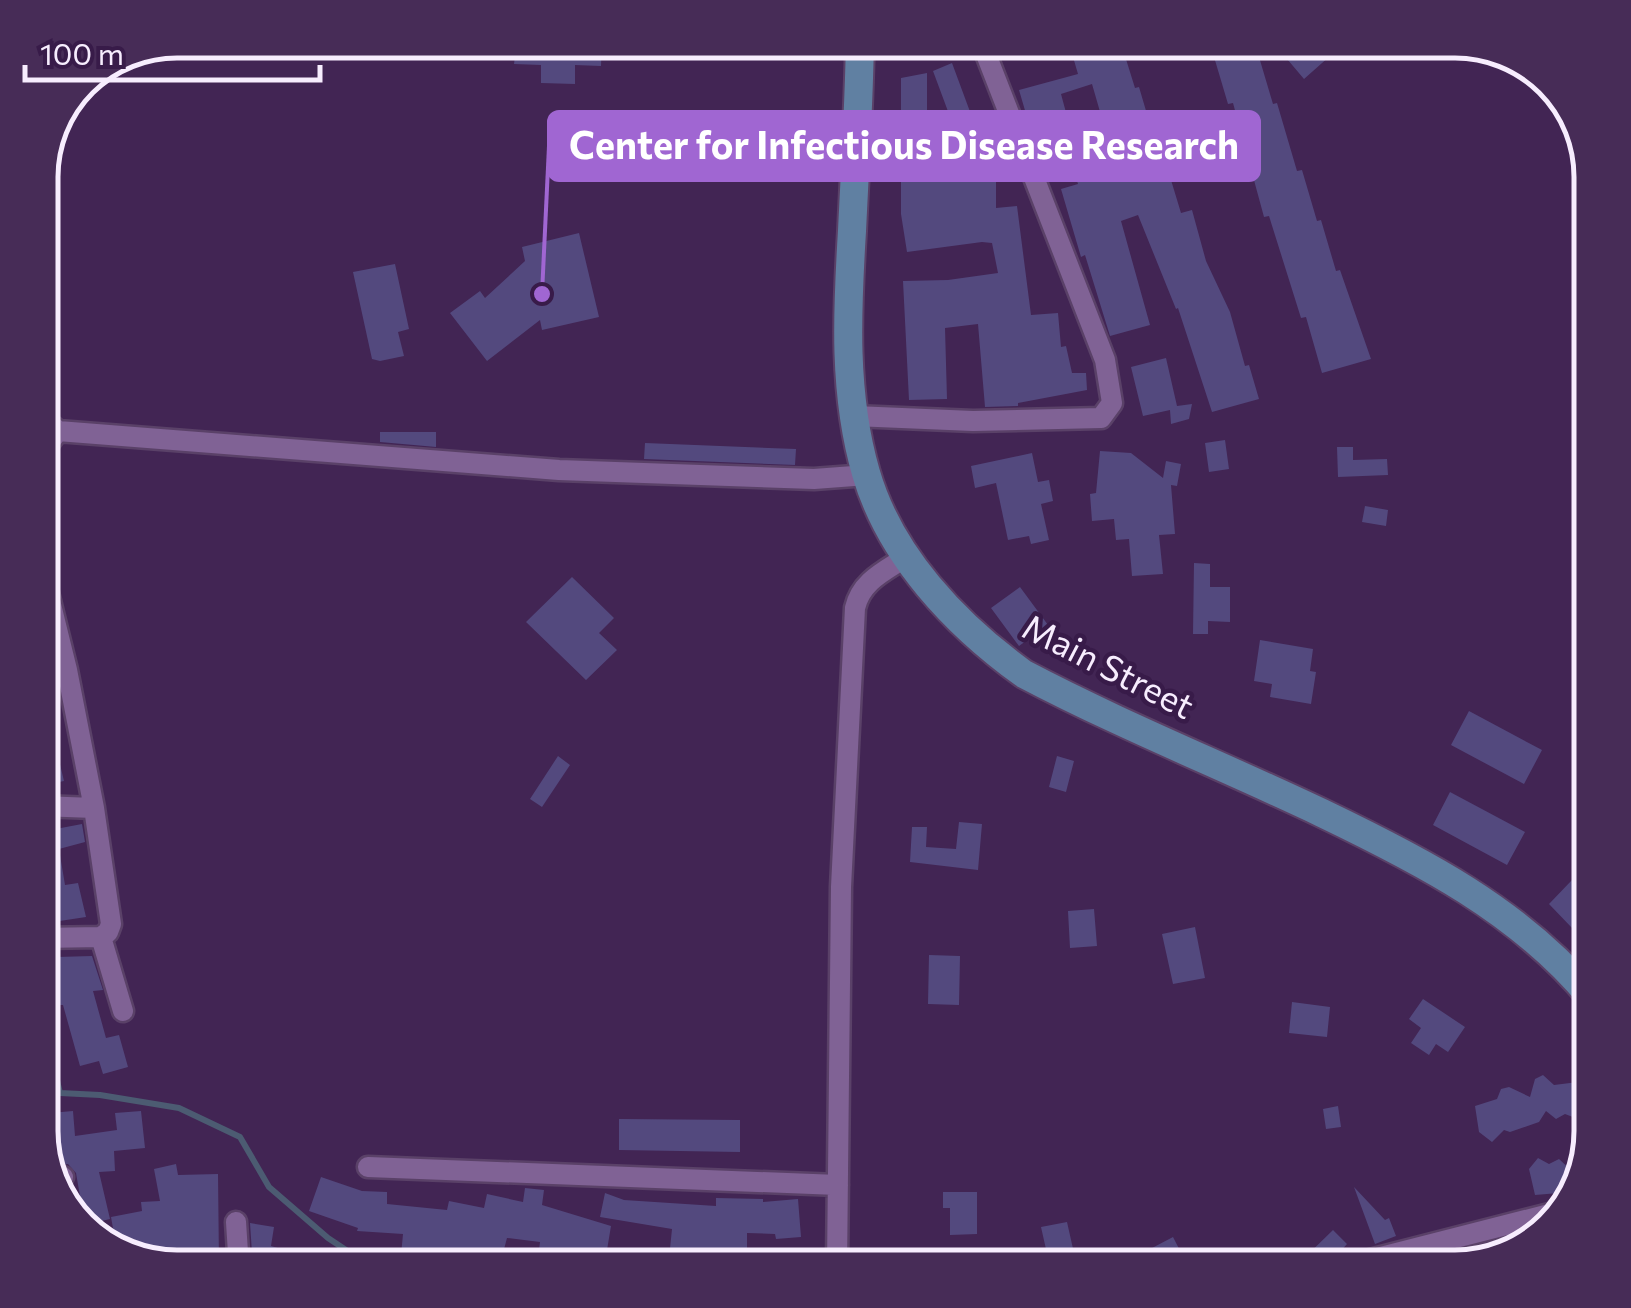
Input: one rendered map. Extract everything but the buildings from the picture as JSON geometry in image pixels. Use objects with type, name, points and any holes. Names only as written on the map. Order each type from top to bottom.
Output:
[{"type":"main road","name":"Main Street","points":[[859,57],[846,335],[854,416],[867,475],[888,526],[940,600],[1001,658],[1024,674],[1399,849],[1502,914],[1574,979]]},
{"type":"street","points":[[854,416],[973,422],[1100,418],[1112,403],[1105,360],[987,57]]},
{"type":"street","points":[[58,431],[559,470],[814,479],[867,475]]},
{"type":"street","points":[[837,1250],[841,887],[855,608],[858,592],[906,556]]},
{"type":"street","points":[[58,633],[94,808],[110,913],[108,932],[101,937],[58,938]]},
{"type":"street","points":[[58,670],[67,670]]},
{"type":"street","points":[[58,807],[94,808]]},
{"type":"street","points":[[101,937],[122,1011]]},
{"type":"street","points":[[368,1167],[838,1185]]},
{"type":"street","points":[[1408,1250],[1536,1217]]},
{"type":"street","points":[[236,1222],[238,1250]]},
{"type":"waterway","points":[[58,1085],[60,1093],[100,1095],[179,1108],[240,1137],[269,1187],[346,1250]]},
{"type":"place","name":"Center for Infectious Disease Research","points":[[542,294]]}]
